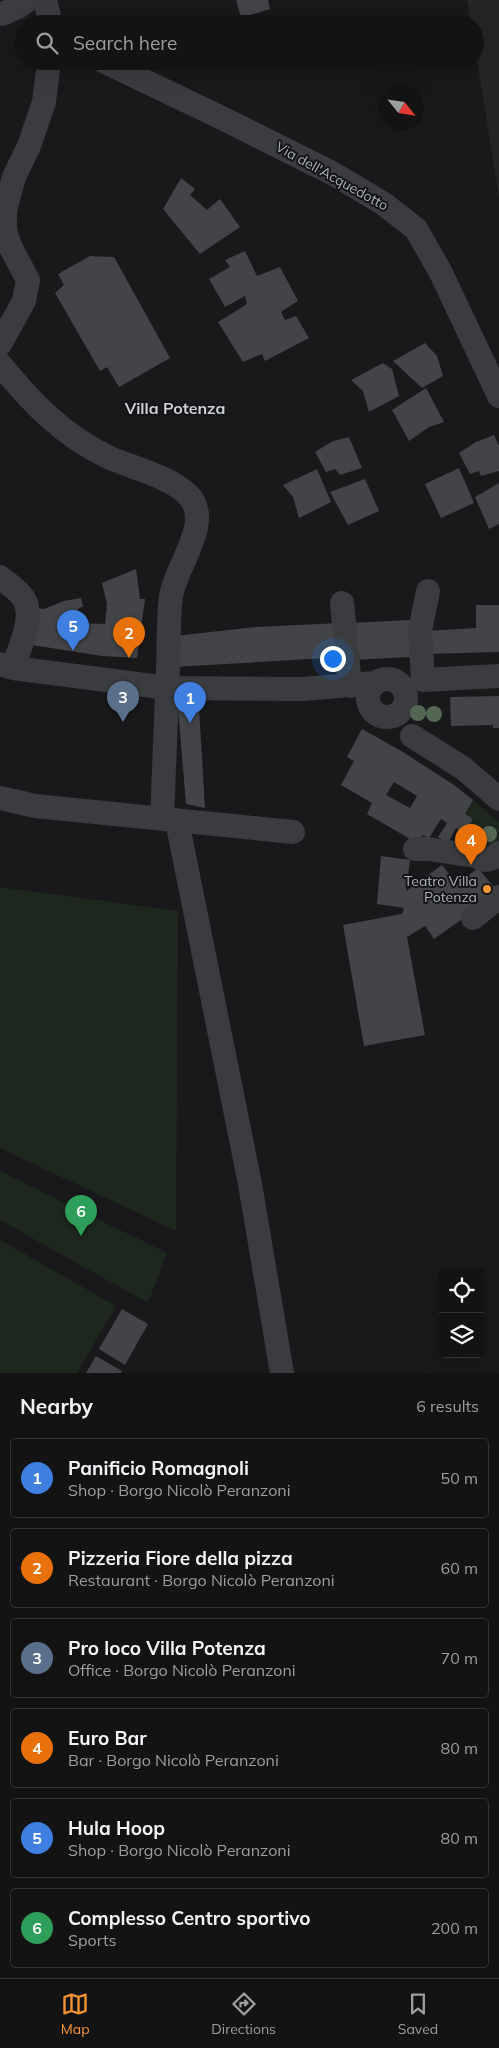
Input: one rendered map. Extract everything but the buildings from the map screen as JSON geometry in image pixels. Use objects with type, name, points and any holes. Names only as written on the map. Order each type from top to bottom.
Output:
[{"type":"street","points":[[1,13],[18,7],[28,0]]},
{"type":"street","points":[[45,0],[49,15]]},
{"type":"street","points":[[1,13],[15,20]]},
{"type":"street","points":[[0,344],[24,301],[28,280],[11,248],[5,231],[5,210],[14,177],[29,146],[44,102],[48,70]]},
{"type":"street","name":"Via dell'Acquedotto","points":[[122,70],[334,174],[384,204],[416,229],[441,273],[499,396]]},
{"type":"street","points":[[0,364],[22,392],[63,431],[107,456],[168,482],[185,492],[194,502],[197,517],[195,533],[171,595],[168,688],[170,820],[250,1184],[282,1373]]},
{"type":"street","points":[[0,577],[15,588],[24,599],[28,610],[26,624],[7,666],[168,688],[302,689],[350,686],[389,700],[412,736],[463,768],[499,799]]},
{"type":"street","points":[[423,680],[420,631],[428,591]]},
{"type":"street","points":[[342,603],[350,686]]},
{"type":"street","points":[[302,689],[389,700],[412,691],[423,680],[499,676]]},
{"type":"street","points":[[0,798],[35,806],[293,832]]},
{"type":"street","points":[[415,849],[444,851],[475,856],[486,860],[493,858],[499,853]]},
{"type":"street","points":[[473,918],[499,897]]},
{"type":"shaded area","points":[[467,0],[499,0],[499,196],[479,70],[484,70],[484,15],[470,15]]},
{"type":"shaded area","points":[[473,800],[499,822],[499,850],[460,842],[473,819],[465,814]]},
{"type":"shaded area","points":[[0,887],[178,911],[176,1231],[0,1148]]},
{"type":"shaded area","points":[[0,1171],[167,1253],[148,1303],[0,1220]]},
{"type":"shaded area","points":[[0,1240],[116,1306],[77,1373],[0,1373]]},
{"type":"place","name":"Hula Hoop","points":[[73,651]]},
{"type":"place","name":"Pizzeria Fiore della pizza","points":[[129,658]]},
{"type":"place","name":"Pro loco Villa Potenza","points":[[123,722]]},
{"type":"place","name":"Panificio Romagnoli","points":[[190,723]]},
{"type":"place","name":"Euro Bar","points":[[471,865]]},
{"type":"place","name":"Teatro Villa Potenza","points":[[487,889]]},
{"type":"place","name":"Complesso Centro sportivo","points":[[81,1236]]},
{"type":"district","name":"Villa Potenza","points":[[175,408]]}]
